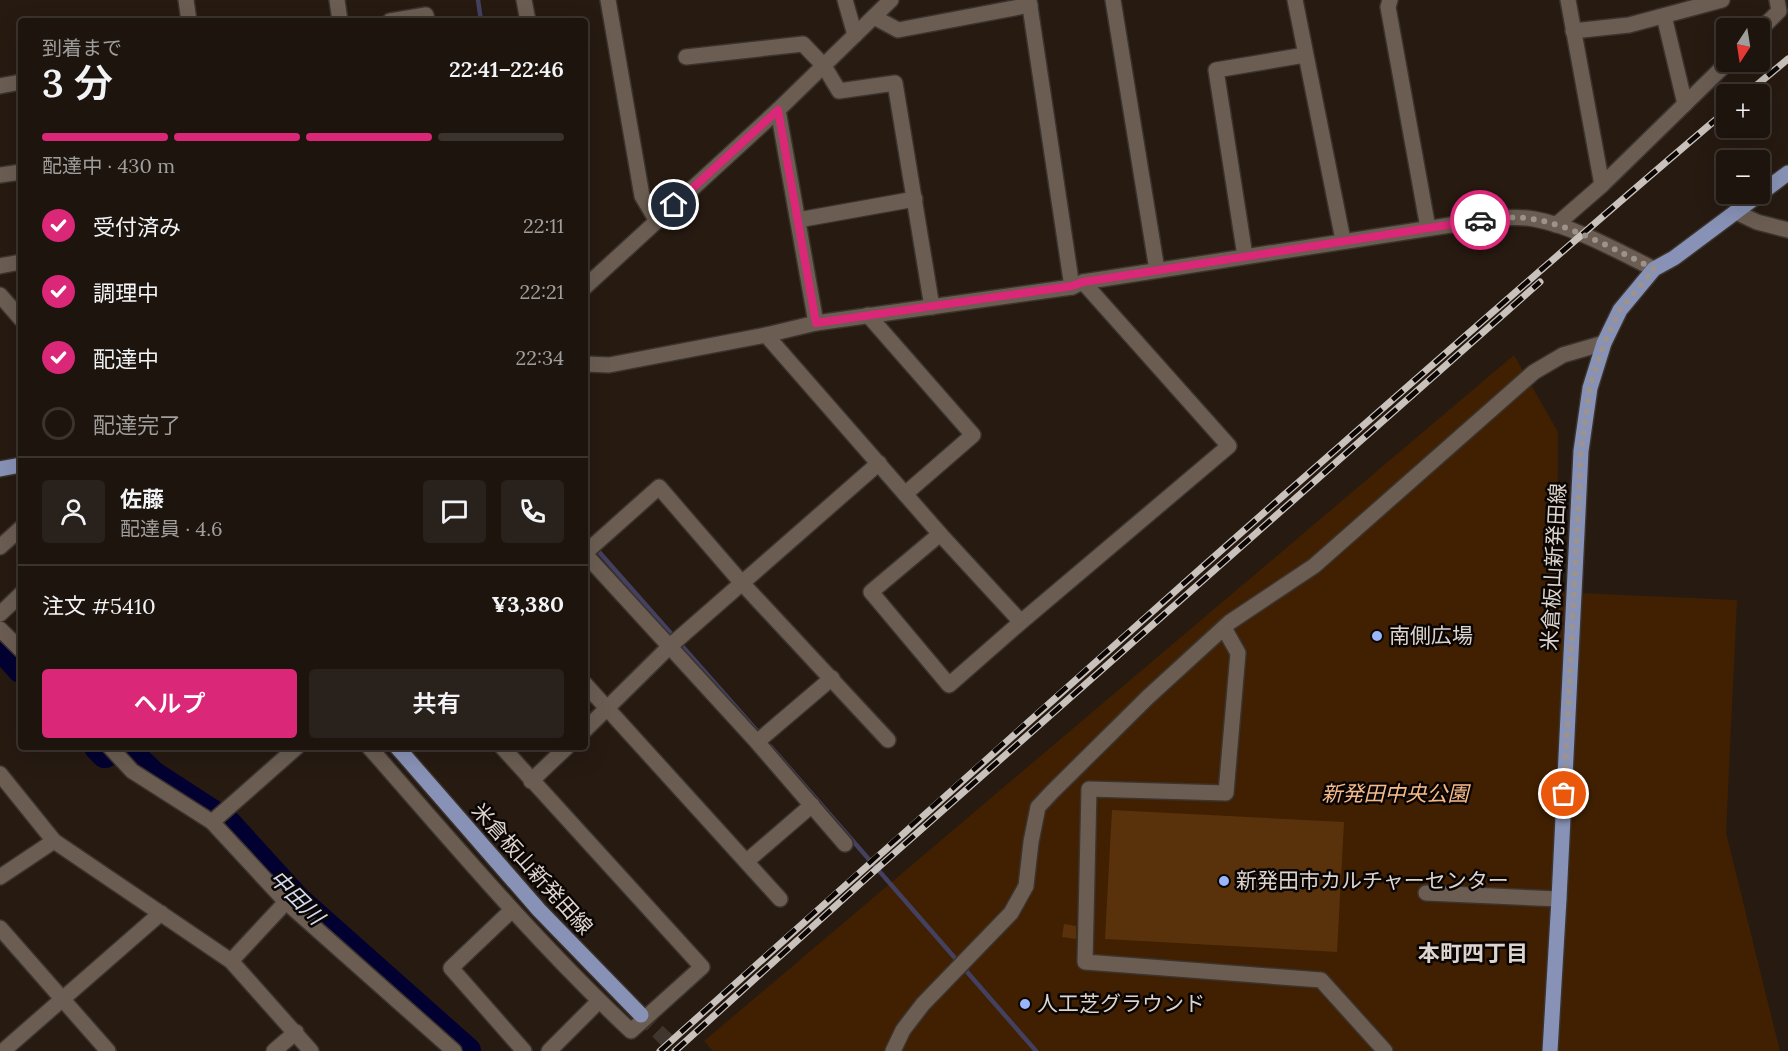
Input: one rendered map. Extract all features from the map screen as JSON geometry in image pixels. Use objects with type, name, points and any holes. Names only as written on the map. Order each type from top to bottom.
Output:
[{"type":"main road","name":"米倉板山新発田線","points":[[1550,1051],[1573,582],[1581,451],[1590,387],[1604,343],[1620,310],[1654,269],[1674,258],[1788,173]]},
{"type":"main road","points":[[0,469],[18,466]]},
{"type":"main road","name":"米倉板山新発田線","points":[[400,750],[539,910],[641,1015]]},
{"type":"street","points":[[186,0],[189,18]]},
{"type":"street","points":[[337,0],[340,18]]},
{"type":"street","points":[[524,0],[527,18]]},
{"type":"street","points":[[608,0],[642,196],[657,221]]},
{"type":"street","points":[[845,0],[855,35]]},
{"type":"street","points":[[588,281],[778,110],[891,0]]},
{"type":"street","points":[[1113,0],[1157,270]]},
{"type":"street","points":[[1295,0],[1343,240]]},
{"type":"street","points":[[1390,0],[1388,7],[1428,228]]},
{"type":"street","points":[[1568,0],[1602,185]]},
{"type":"street","points":[[1573,31],[1629,25],[1722,0]]},
{"type":"street","points":[[1770,20],[1779,11],[1777,0]]},
{"type":"street","points":[[874,17],[898,30],[1030,3],[1078,284],[1229,446],[1021,621],[949,685],[871,592],[940,534]]},
{"type":"street","points":[[408,18],[426,15],[426,18]]},
{"type":"street","points":[[1664,16],[1684,104]]},
{"type":"street","points":[[686,57],[803,44],[824,66],[839,90],[895,83],[932,307]]},
{"type":"street","points":[[1245,256],[1216,70],[1305,55]]},
{"type":"street","points":[[1556,225],[1602,185],[1718,72]]},
{"type":"street","points":[[0,86],[18,83]]},
{"type":"street","points":[[778,110],[816,323]]},
{"type":"street","points":[[0,175],[18,172]]},
{"type":"street","points":[[798,220],[915,199]]},
{"type":"street","points":[[1736,212],[1757,222],[1788,230]]},
{"type":"street","points":[[588,364],[609,365],[766,335],[816,323],[932,307],[1343,240],[1513,217],[1534,219],[1556,225],[1612,248],[1654,269]]},
{"type":"street","points":[[0,266],[18,263]]},
{"type":"street","points":[[0,295],[18,316]]},
{"type":"street","points":[[868,315],[973,435],[905,494]]},
{"type":"street","points":[[766,335],[940,534],[1021,621]]},
{"type":"street","points":[[893,1051],[903,1030],[923,1004],[1011,913],[1026,886],[1038,807],[1074,770],[1148,697],[1224,628],[1314,566],[1534,372],[1563,355],[1604,343]]},
{"type":"street","points":[[588,727],[670,646],[879,463]]},
{"type":"street","points":[[588,550],[658,487],[741,582],[888,740]]},
{"type":"street","points":[[0,547],[18,531]]},
{"type":"street","points":[[588,556],[757,742],[845,844]]},
{"type":"street","points":[[0,614],[18,597]]},
{"type":"street","points":[[1089,789],[1226,793],[1238,653],[1224,628]]},
{"type":"street","points":[[0,629],[18,647]]},
{"type":"street","points":[[757,742],[832,678]]},
{"type":"street","points":[[588,687],[780,899]]},
{"type":"street","points":[[113,750],[132,771],[212,822],[286,902],[454,1051]]},
{"type":"street","points":[[212,822],[294,750]]},
{"type":"street","points":[[372,750],[512,910],[631,1031],[702,967],[505,750]]},
{"type":"street","points":[[531,781],[564,750]]},
{"type":"street","points":[[1074,770],[1089,789],[1084,962],[1321,980],[1385,1051]]},
{"type":"street","points":[[0,774],[6,794],[54,841],[231,961],[311,1051]]},
{"type":"street","points":[[747,861],[812,805]]},
{"type":"street","points":[[0,877],[54,841]]},
{"type":"street","points":[[1426,893],[1559,899]]},
{"type":"street","points":[[231,961],[286,902]]},
{"type":"street","points":[[512,910],[451,968],[524,1051]]},
{"type":"street","points":[[3,1051],[161,913]]},
{"type":"street","points":[[2,935],[108,1051]]},
{"type":"street","points":[[549,1051],[599,1001]]},
{"type":"street","points":[[274,1051],[296,1032]]},
{"type":"green space","name":"新発田中央公園","points":[[1514,355],[1558,432],[1557,592],[1737,600],[1726,833],[1780,1051],[713,1051],[704,1041]]},
{"type":"building","name":"新発田市カルチャーセンター","points":[[1112,810],[1344,822],[1337,952],[1105,939]]},
{"type":"building","points":[[1064,924],[1076,926],[1076,939],[1062,937]]},
{"type":"waterway","points":[[478,0],[481,18]]},
{"type":"waterway","points":[[588,539],[758,732]]},
{"type":"waterway","name":"中田川","points":[[0,646],[18,666]]},
{"type":"waterway","points":[[771,747],[1036,1051]]},
{"type":"waterway","name":"中田川","points":[[101,750],[105,754],[111,750]]},
{"type":"waterway","name":"中田川","points":[[127,750],[153,775],[227,823],[297,900],[467,1051]]},
{"type":"tunnel","points":[[641,1015],[678,1051]]},
{"type":"railway","points":[[1758,84],[1788,59]]},
{"type":"railway","points":[[660,1051],[1206,564],[1716,120]]},
{"type":"railway","points":[[675,1051],[872,873],[1540,282]]},
{"type":"way so far","points":[[1480,220],[1513,217],[1534,219],[1556,225],[1612,248],[1654,269],[1620,310],[1604,343],[1590,387],[1581,451],[1564,794]]},
{"type":"place","name":"南側広場","points":[[1377,636]]},
{"type":"place","name":"新発田市カルチャーセンター","points":[[1224,881]]},
{"type":"place","name":"人工芝グラウンド","points":[[1025,1004]]},
{"type":"district","name":"本町四丁目","points":[[1473,953]]},
{"type":"route","points":[[674,205],[778,110],[816,323],[1072,286],[1083,282],[1480,220]]}]
